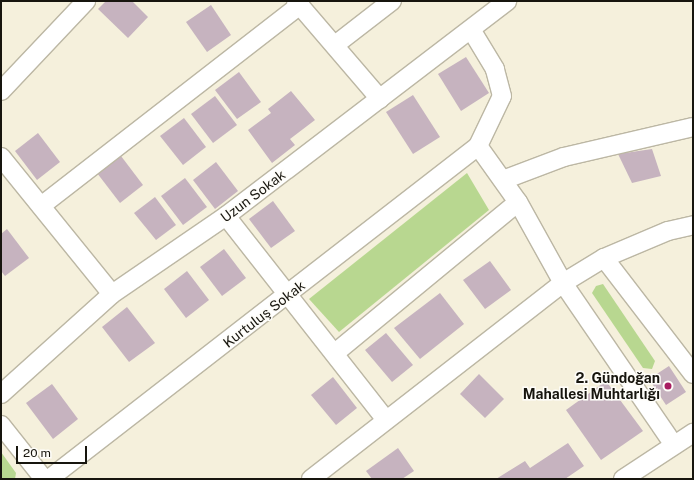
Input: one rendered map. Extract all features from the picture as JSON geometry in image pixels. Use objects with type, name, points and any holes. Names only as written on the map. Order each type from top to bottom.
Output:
[{"type":"street","points":[[1,91],[86,1]]},
{"type":"street","points":[[335,45],[392,1]]},
{"type":"street","name":"Uzun Sokak","points":[[1,394],[112,294],[226,216],[472,31],[507,1]]},
{"type":"street","points":[[41,206],[298,3],[380,99]]},
{"type":"street","points":[[472,31],[495,69],[502,96],[478,146],[518,202],[563,283],[674,445]]},
{"type":"street","points":[[503,180],[564,157],[693,127]]},
{"type":"street","name":"Kurtuluş Sokak","points":[[49,479],[289,295],[478,146]]},
{"type":"street","points":[[1,157],[112,294]]},
{"type":"street","points":[[335,353],[518,202]]},
{"type":"street","points":[[226,216],[335,353],[386,420]]},
{"type":"street","points":[[311,479],[563,283],[604,258],[668,231],[693,224]]},
{"type":"street","points":[[604,258],[693,374]]},
{"type":"street","points":[[1,425],[44,479]]},
{"type":"street","points":[[623,479],[693,433]]},
{"type":"green space","points":[[467,173],[489,210],[339,332],[309,299]]},
{"type":"green space","points":[[603,284],[655,361],[652,369],[643,368],[592,293],[596,286]]},
{"type":"green space","points":[[1,452],[16,473],[15,479],[1,479]]},
{"type":"building","points":[[106,1],[132,1],[148,17],[128,38],[98,9]]},
{"type":"building","points":[[211,5],[231,35],[207,52],[186,22]]},
{"type":"building","points":[[466,57],[489,93],[461,111],[438,74]]},
{"type":"building","points":[[239,72],[261,102],[237,119],[215,90]]},
{"type":"building","points":[[291,91],[315,120],[290,139],[295,145],[272,163],[248,130],[271,113],[268,109]]},
{"type":"building","points":[[413,95],[440,137],[413,154],[386,112]]},
{"type":"building","points":[[215,96],[237,125],[213,143],[191,114]]},
{"type":"building","points":[[184,118],[206,147],[183,165],[160,136]]},
{"type":"building","points":[[38,133],[60,162],[37,180],[15,151]]},
{"type":"building","points":[[652,149],[661,176],[632,183],[618,154]]},
{"type":"building","points":[[121,156],[143,185],[120,203],[97,173]]},
{"type":"building","points":[[216,162],[238,191],[215,209],[193,180]]},
{"type":"building","points":[[185,178],[207,207],[183,225],[161,196]]},
{"type":"building","points":[[155,197],[176,225],[156,240],[134,213]]},
{"type":"building","points":[[273,201],[295,231],[271,248],[249,219]]},
{"type":"building","points":[[7,229],[29,258],[5,276],[1,271],[1,234]]},
{"type":"building","points":[[224,249],[246,278],[222,296],[200,267]]},
{"type":"building","points":[[490,261],[511,290],[485,309],[463,280]]},
{"type":"building","points":[[187,271],[209,300],[186,318],[164,289]]},
{"type":"building","points":[[440,293],[464,324],[420,359],[394,328]]},
{"type":"building","points":[[127,307],[155,343],[129,362],[102,327]]},
{"type":"building","points":[[386,333],[413,365],[392,382],[365,350]]},
{"type":"building","name":"2. Gündoğan Mahallesi Muhtarlığı","points":[[669,366],[686,392],[666,405],[649,379]]},
{"type":"building","points":[[479,374],[504,399],[485,418],[460,394]]},
{"type":"building","points":[[333,377],[357,408],[336,425],[311,395]]},
{"type":"building","points":[[606,381],[643,431],[601,460],[566,410]]},
{"type":"building","points":[[52,384],[78,419],[53,439],[26,403]]},
{"type":"building","points":[[568,443],[584,466],[565,479],[496,479],[525,461],[530,468]]},
{"type":"building","points":[[398,448],[414,471],[402,479],[372,479],[366,471]]},
{"type":"place","name":"2. Gündoğan Mahallesi Muhtarlığı","points":[[668,386]]}]
